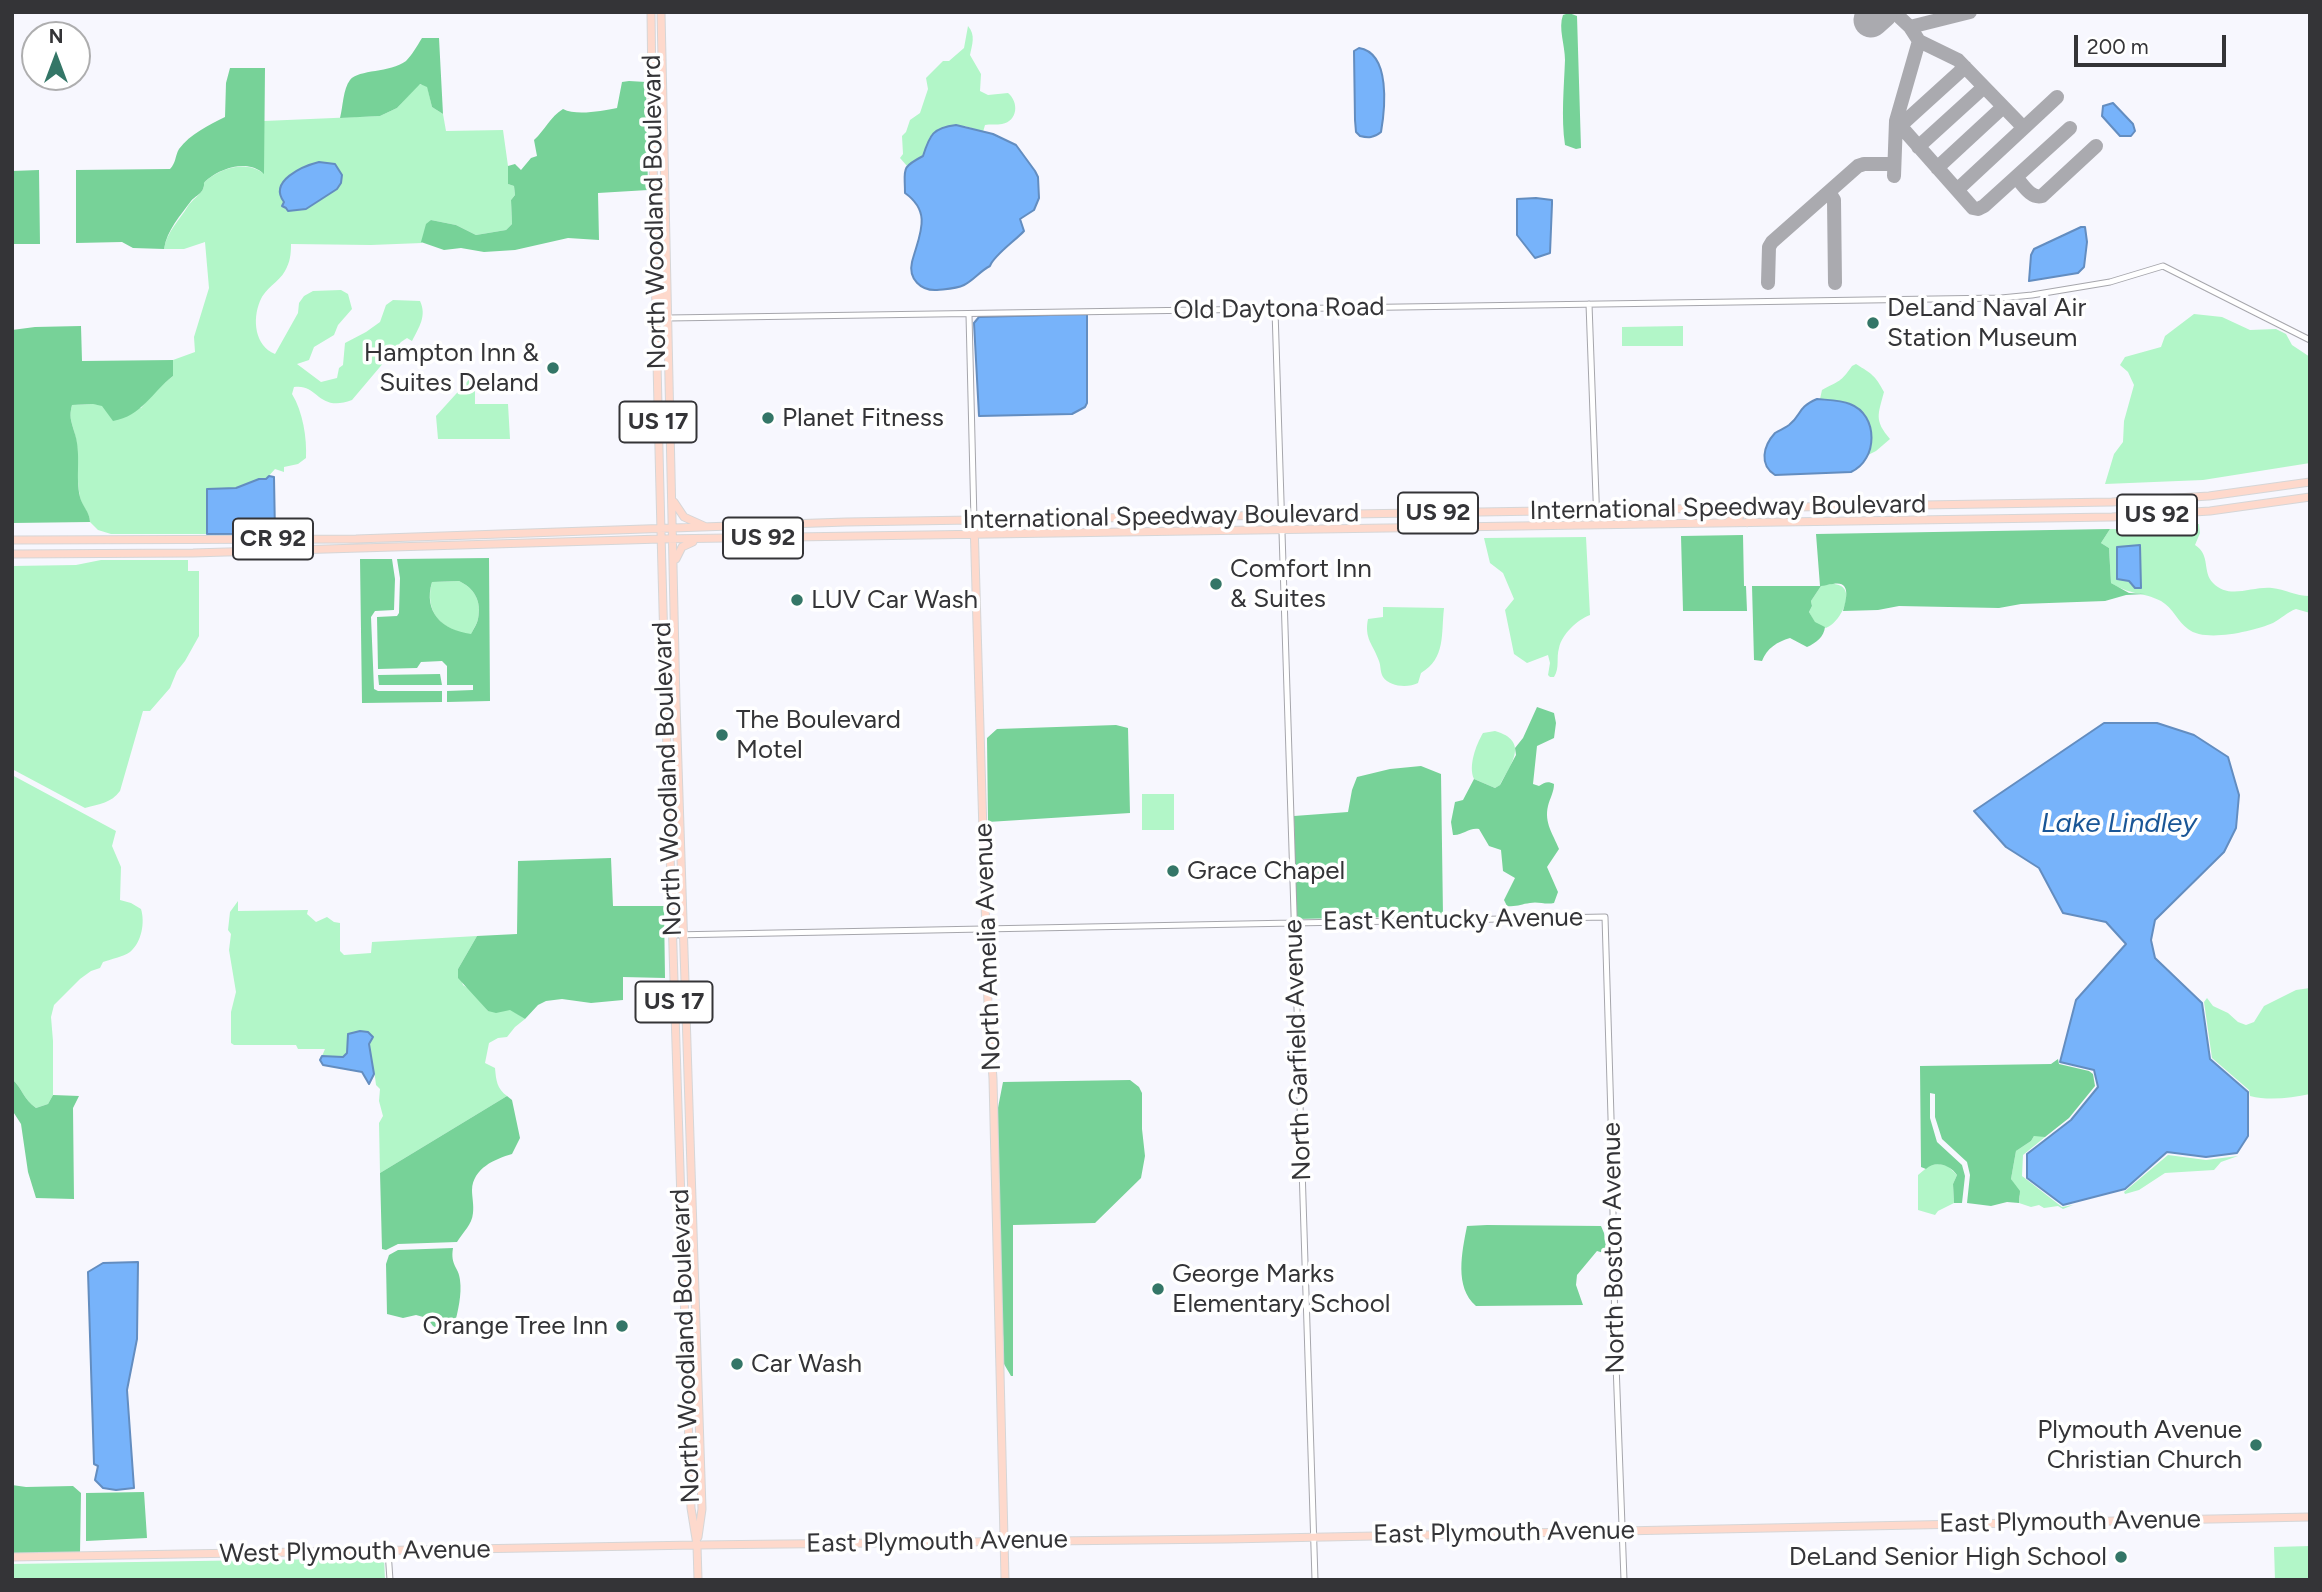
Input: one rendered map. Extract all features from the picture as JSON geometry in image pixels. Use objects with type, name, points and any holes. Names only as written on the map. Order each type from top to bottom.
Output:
[{"type":"main road","name":"North Woodland Boulevard","points":[[651,12],[657,374],[672,935],[691,1508],[697,1545],[698,1580]]},
{"type":"main road","name":"North Woodland Boulevard","points":[[661,12],[683,934],[702,1509],[697,1545]]},
{"type":"main road","points":[[653,143],[657,157],[664,164]]},
{"type":"main road","points":[[654,166],[660,171],[664,181]]},
{"type":"main road","points":[[655,266],[661,288],[662,309],[668,318]]},
{"type":"main road","points":[[656,315],[668,332]]},
{"type":"main road","points":[[657,374],[663,389],[670,397]]},
{"type":"main road","name":"International Speedway Boulevard","points":[[12,540],[356,539],[846,522],[2143,501],[2208,496],[2310,482]]},
{"type":"main road","points":[[672,496],[677,509],[684,517],[708,527]]},
{"type":"main road","name":"International Speedway Boulevard","points":[[12,554],[193,553],[661,539],[2143,516],[2210,511],[2310,497]]},
{"type":"main road","points":[[1726,523],[1739,517],[1746,508]]},
{"type":"main road","points":[[1747,523],[1756,513],[1769,508]]},
{"type":"main road","points":[[1132,532],[1134,524],[1147,517]]},
{"type":"main road","points":[[1107,533],[1127,518]]},
{"type":"main road","name":"North Amelia Avenue","points":[[974,521],[993,1079],[1005,1580]]},
{"type":"main road","points":[[824,537],[833,527],[846,522]]},
{"type":"main road","points":[[614,530],[614,540]]},
{"type":"main road","points":[[553,532],[558,542]]},
{"type":"main road","points":[[502,544],[505,534]]},
{"type":"main road","points":[[433,536],[433,546]]},
{"type":"main road","points":[[355,548],[356,539]]},
{"type":"main road","name":"US 92","points":[[674,567],[682,547],[702,539]]},
{"type":"main road","name":"East Plymouth Avenue","points":[[697,1545],[1314,1537],[2310,1517]]},
{"type":"main road","name":"West Plymouth Avenue","points":[[12,1557],[697,1545]]},
{"type":"street","name":"Old Daytona Road","points":[[668,318],[1889,300],[2032,295],[2110,282],[2162,266],[2310,340]]},
{"type":"street","points":[[1589,304],[1597,525]]},
{"type":"street","name":"North Garfield Avenue","points":[[1275,310],[1279,515],[1315,1580]]},
{"type":"street","name":"North Amelia Avenue","points":[[969,315],[974,521]]},
{"type":"street","name":"East Kentucky Avenue","points":[[672,935],[1605,917]]},
{"type":"street","name":"North Boston Avenue","points":[[1605,917],[1624,1580]]},
{"type":"street","points":[[388,1551],[390,1580]]},
{"type":"green space","points":[[1569,13],[1577,16],[1581,148],[1576,149],[1565,145],[1563,124],[1565,60],[1561,25],[1563,15]]},
{"type":"green space","points":[[968,26],[973,36],[970,55],[981,74],[980,91],[988,95],[1008,93],[1014,101],[1014,115],[1002,124],[985,125],[983,132],[965,126],[930,137],[923,156],[907,166],[900,158],[903,154],[902,136],[910,120],[920,113],[928,89],[926,78],[943,61],[949,61],[964,48]]},
{"type":"green space","points":[[422,38],[439,38],[443,114],[432,107],[427,87],[420,84],[397,108],[380,116],[340,118],[350,80],[360,74],[406,61]]},
{"type":"green space","points":[[230,68],[265,68],[264,174],[258,169],[243,166],[220,171],[208,179],[202,191],[174,223],[164,249],[133,248],[122,242],[76,243],[76,170],[170,169],[179,149],[189,139],[225,117],[226,83]]},
{"type":"green space","points":[[622,82],[646,82],[648,190],[598,193],[599,240],[568,238],[515,250],[484,252],[461,248],[444,250],[421,242],[426,224],[431,220],[456,225],[476,235],[506,230],[512,224],[511,200],[515,195],[514,186],[508,184],[508,166],[515,164],[521,170],[531,158],[537,156],[534,140],[563,109],[582,113],[617,108]]},
{"type":"green space","points":[[419,84],[427,86],[432,107],[443,114],[446,131],[503,130],[508,184],[514,186],[515,195],[511,200],[512,224],[506,230],[476,235],[456,225],[431,220],[422,243],[291,244],[288,265],[265,292],[256,316],[259,339],[268,350],[275,354],[298,313],[299,303],[313,291],[341,290],[348,294],[352,309],[338,325],[334,335],[314,347],[309,360],[297,364],[321,382],[337,378],[339,368],[343,365],[345,343],[380,322],[386,305],[393,300],[420,301],[422,317],[412,341],[407,338],[401,342],[352,400],[332,403],[308,389],[294,387],[292,394],[304,425],[306,458],[298,464],[284,467],[284,472],[275,469],[266,479],[237,488],[207,490],[207,534],[111,534],[98,530],[90,522],[80,497],[76,439],[71,418],[72,405],[141,408],[157,389],[173,376],[173,360],[195,352],[194,337],[209,288],[205,242],[184,249],[164,249],[171,231],[202,191],[204,183],[213,175],[235,167],[249,167],[263,173],[264,121],[380,116],[397,108]],"holes":[[[319,162],[335,164],[340,176],[337,189],[297,211],[288,211],[284,202]]]},
{"type":"green space","points":[[39,170],[40,244],[12,244],[12,171]]},
{"type":"green space","points":[[2194,314],[2222,317],[2250,330],[2276,329],[2286,334],[2292,345],[2310,357],[2310,463],[2203,480],[2105,484],[2114,454],[2123,442],[2124,421],[2134,385],[2128,372],[2120,365],[2125,357],[2161,347],[2165,336]]},
{"type":"green space","points":[[81,326],[82,361],[173,360],[173,376],[139,409],[113,421],[102,406],[72,405],[71,421],[78,448],[79,489],[90,522],[12,523],[12,330]]},
{"type":"green space","points":[[1683,326],[1683,346],[1622,346],[1622,327]]},
{"type":"green space","points":[[1856,364],[1873,375],[1884,392],[1879,422],[1890,439],[1866,456],[1870,433],[1862,412],[1848,404],[1820,399],[1822,390],[1839,381]]},
{"type":"green space","points":[[475,373],[475,404],[508,404],[510,439],[438,439],[436,416]]},
{"type":"green space","points":[[2199,524],[2200,533],[2195,545],[2203,554],[2210,579],[2219,588],[2233,592],[2272,588],[2310,596],[2310,613],[2296,609],[2273,623],[2254,629],[2206,635],[2188,629],[2161,601],[2124,590],[2111,583],[2109,548],[2101,543],[2110,529]]},
{"type":"green space","points":[[2110,529],[2101,543],[2109,548],[2111,583],[2129,593],[2145,594],[2126,595],[2105,601],[2021,604],[1999,608],[1899,606],[1878,610],[1843,611],[1845,588],[1843,585],[1830,584],[1821,586],[1811,601],[1809,612],[1815,622],[1825,627],[1819,639],[1807,647],[1790,638],[1773,646],[1762,661],[1754,660],[1752,586],[1820,586],[1816,534]]},
{"type":"green space","points":[[1743,535],[1747,611],[1683,611],[1681,536]]},
{"type":"green space","points":[[1586,537],[1590,615],[1575,624],[1563,638],[1558,652],[1556,674],[1550,677],[1548,655],[1527,663],[1514,654],[1505,610],[1514,599],[1503,573],[1490,563],[1484,538]]},
{"type":"green space","points":[[489,558],[490,701],[447,702],[447,691],[473,690],[473,685],[447,685],[447,666],[442,661],[421,662],[417,668],[378,669],[377,617],[397,616],[399,613],[400,578],[397,559]],"holes":[[[459,581],[473,591],[479,606],[477,621],[471,634],[444,624],[437,618],[430,602],[432,582]]]},
{"type":"green space","points":[[360,559],[392,559],[395,579],[394,610],[375,611],[371,617],[374,689],[442,691],[442,702],[362,703]]},
{"type":"green space","points":[[101,560],[188,560],[188,571],[199,571],[199,636],[177,671],[170,688],[150,711],[143,711],[120,791],[109,801],[85,808],[12,769],[12,566],[76,565]]},
{"type":"green space","points":[[459,581],[473,591],[478,601],[478,619],[471,635],[460,633],[443,624],[437,618],[430,602],[432,582]]},
{"type":"green space","points":[[1840,585],[1846,596],[1838,618],[1826,628],[1815,623],[1809,612],[1811,601],[1821,586]]},
{"type":"green space","points":[[1383,607],[1444,608],[1438,653],[1414,685],[1395,685],[1382,675],[1368,637],[1367,626],[1368,619],[1383,617]]},
{"type":"green space","points":[[440,674],[442,685],[379,685],[378,675]]},
{"type":"green space","points":[[1537,707],[1554,713],[1556,723],[1554,738],[1537,746],[1533,784],[1554,784],[1547,818],[1559,849],[1547,867],[1558,892],[1554,903],[1507,906],[1504,900],[1515,878],[1503,871],[1501,850],[1489,846],[1479,829],[1453,835],[1451,822],[1455,802],[1463,800],[1474,779],[1495,788],[1500,785],[1516,755],[1515,748],[1523,738]]},
{"type":"green space","points":[[1116,725],[1128,728],[1130,813],[988,822],[987,738],[997,729]]},
{"type":"green space","points":[[1495,731],[1506,735],[1512,741],[1515,754],[1500,785],[1495,788],[1474,779],[1472,762],[1483,733]]},
{"type":"green space","points":[[1421,766],[1441,774],[1443,916],[1296,919],[1294,816],[1348,812],[1357,777],[1390,769]]},
{"type":"green space","points":[[12,775],[116,831],[112,846],[121,867],[120,900],[141,909],[143,920],[140,937],[130,952],[103,962],[100,968],[80,979],[54,1005],[51,1017],[53,1095],[48,1104],[36,1108],[12,1079]]},
{"type":"green space","points":[[1142,794],[1174,794],[1174,830],[1142,830]]},
{"type":"green space","points":[[611,858],[613,906],[664,906],[665,978],[623,977],[623,1000],[591,1003],[562,999],[546,1001],[538,1005],[525,1019],[510,1010],[496,1013],[488,1011],[458,978],[458,969],[477,936],[517,934],[518,861]]},
{"type":"green space","points":[[238,901],[238,911],[308,910],[307,914],[316,922],[327,917],[340,923],[340,951],[344,955],[371,953],[372,942],[477,936],[458,969],[463,985],[471,990],[488,1011],[510,1009],[525,1019],[507,1037],[489,1043],[485,1063],[495,1068],[498,1084],[507,1096],[380,1173],[379,1123],[383,1116],[370,1040],[349,1034],[347,1053],[343,1057],[322,1056],[325,1049],[298,1049],[296,1045],[231,1043],[231,1012],[236,992],[229,950],[231,934],[228,930],[230,912]]},
{"type":"green space","points":[[2310,988],[2310,1094],[2280,1098],[2250,1096],[2249,1090],[2212,1058],[2204,1002],[2207,998],[2213,1006],[2246,1025],[2254,1022],[2264,1006],[2296,990]]},
{"type":"green space","points":[[2058,1059],[2059,1064],[2089,1071],[2093,1074],[2095,1086],[2069,1118],[2045,1137],[2034,1136],[2016,1151],[2011,1179],[2020,1191],[2019,1203],[2007,1202],[1991,1206],[1967,1203],[1970,1175],[1967,1162],[1942,1139],[1935,1117],[1935,1094],[1930,1093],[1930,1118],[1937,1142],[1962,1165],[1965,1176],[1962,1203],[1954,1203],[1953,1184],[1957,1175],[1943,1165],[1926,1169],[1921,1167],[1920,1066],[2051,1064]]},
{"type":"green space","points":[[12,1079],[36,1108],[48,1104],[53,1095],[79,1096],[73,1108],[74,1199],[36,1198],[28,1172],[21,1124],[12,1110]]},
{"type":"green space","points":[[1130,1080],[1142,1093],[1145,1156],[1141,1178],[1095,1223],[1013,1225],[1011,1376],[1004,1364],[996,1118],[1003,1082]]},
{"type":"green space","points":[[507,1096],[512,1100],[520,1138],[512,1154],[492,1162],[476,1176],[472,1190],[472,1217],[457,1242],[398,1244],[386,1250],[382,1249],[380,1173]]},
{"type":"green space","points":[[2034,1136],[2045,1137],[2023,1155],[2022,1176],[2062,1207],[2073,1205],[2063,1209],[2058,1206],[2031,1207],[2019,1203],[2020,1196],[2011,1179],[2016,1151]]},
{"type":"green space","points":[[2168,1155],[2206,1160],[2238,1156],[2221,1162],[2214,1170],[2165,1173],[2139,1190],[2125,1194],[2124,1192]]},
{"type":"green space","points":[[1930,1165],[1948,1166],[1957,1175],[1953,1184],[1954,1203],[1935,1215],[1918,1210],[1918,1175]]},
{"type":"green space","points":[[1467,1226],[1601,1226],[1607,1254],[1597,1251],[1577,1275],[1576,1285],[1583,1305],[1476,1306],[1469,1298],[1462,1279],[1463,1247]]},
{"type":"green space","points":[[453,1248],[460,1285],[454,1326],[443,1331],[433,1326],[427,1318],[416,1315],[403,1318],[387,1314],[386,1264],[389,1255],[398,1250]]},
{"type":"green space","points":[[12,1485],[73,1486],[81,1493],[80,1553],[12,1554]]},
{"type":"green space","points":[[144,1492],[147,1538],[86,1541],[86,1493]]},
{"type":"green space","points":[[2310,1546],[2310,1580],[2275,1580],[2274,1547]]},
{"type":"green space","points":[[384,1558],[385,1580],[12,1580],[12,1564]]},
{"type":"water","points":[[1359,48],[1369,52],[1377,60],[1383,83],[1384,110],[1381,132],[1371,137],[1360,136],[1356,132],[1354,51]]},
{"type":"water","points":[[2113,103],[2133,124],[2135,131],[2131,136],[2120,136],[2102,116],[2103,106]]},
{"type":"water","points":[[956,125],[993,134],[1016,145],[1038,177],[1039,198],[1034,210],[1020,219],[1024,231],[990,266],[961,286],[931,290],[917,283],[912,274],[912,262],[922,225],[919,208],[905,193],[905,170],[910,163],[923,156],[928,142],[937,130]]},
{"type":"water","points":[[319,162],[335,164],[342,175],[341,183],[337,189],[306,209],[288,211],[282,206],[284,202],[280,187],[297,171]]},
{"type":"water","points":[[1517,199],[1552,200],[1552,204],[1550,253],[1535,258],[1517,235]]},
{"type":"water","points":[[2085,227],[2087,242],[2084,267],[2078,273],[2029,281],[2034,249]]},
{"type":"water","points":[[1087,314],[1085,407],[1072,414],[979,416],[974,323],[979,317]]},
{"type":"water","points":[[1817,399],[1850,404],[1866,418],[1872,438],[1866,458],[1851,472],[1775,475],[1765,461],[1768,444],[1775,433],[1789,425],[1806,405]]},
{"type":"water","points":[[269,476],[274,477],[275,534],[207,534],[207,489],[236,488]]},
{"type":"water","points":[[2140,545],[2141,588],[2135,588],[2129,581],[2117,579],[2117,547]]},
{"type":"water","name":"Lake Lindley","points":[[2104,723],[2157,723],[2194,735],[2228,757],[2239,795],[2236,828],[2224,852],[2155,920],[2151,940],[2155,958],[2202,1003],[2210,1059],[2248,1092],[2248,1136],[2237,1153],[2206,1157],[2167,1152],[2125,1189],[2063,1205],[2027,1178],[2027,1154],[2071,1120],[2098,1087],[2094,1070],[2060,1062],[2076,1000],[2126,944],[2106,922],[2063,913],[2039,868],[2006,847],[1974,811]]},
{"type":"water","points":[[368,1032],[373,1037],[369,1044],[374,1074],[369,1084],[362,1072],[323,1065],[320,1060],[322,1056],[343,1057],[347,1053],[348,1034]]},
{"type":"water","points":[[138,1262],[137,1339],[127,1390],[134,1488],[116,1490],[103,1488],[95,1480],[98,1466],[94,1464],[88,1272],[103,1263]]},
{"type":"taxiway","points":[[1894,12],[1910,27],[1970,12]]},
{"type":"taxiway","points":[[1894,176],[1896,121],[1919,41],[1910,27]]},
{"type":"taxiway","points":[[1919,41],[1958,60],[2023,127]]},
{"type":"taxiway","points":[[1900,126],[1965,67]]},
{"type":"taxiway","points":[[1918,147],[1984,87]]},
{"type":"taxiway","points":[[1957,190],[2057,97]]},
{"type":"taxiway","points":[[1937,168],[2003,107]]},
{"type":"taxiway","points":[[1896,121],[1973,208],[1978,209],[2070,128]]},
{"type":"taxiway","points":[[2016,177],[2031,193],[2042,196],[2096,146]]},
{"type":"taxiway","points":[[1768,283],[1769,247],[1772,242],[1858,166],[1894,164]]},
{"type":"taxiway","points":[[1829,192],[1834,200],[1835,283]]},
{"type":"runway","points":[[1871,20],[1880,12]]},
{"type":"place","name":"DeLand Naval Air Station Museum","points":[[1873,323]]},
{"type":"place","name":"Hampton Inn & Suites Deland","points":[[553,368]]},
{"type":"place","name":"Planet Fitness","points":[[768,418]]},
{"type":"place","name":"Comfort Inn & Suites","points":[[1216,584]]},
{"type":"place","name":"LUV Car Wash","points":[[797,600]]},
{"type":"place","name":"The Boulevard Motel","points":[[722,735]]},
{"type":"place","name":"Grace Chapel","points":[[1173,871]]},
{"type":"place","name":"George Marks Elementary School","points":[[1158,1289]]},
{"type":"place","name":"Orange Tree Inn","points":[[622,1326]]},
{"type":"place","name":"Car Wash","points":[[737,1364]]},
{"type":"place","name":"Plymouth Avenue Christian Church","points":[[2256,1445]]},
{"type":"place","name":"DeLand Senior High School","points":[[2121,1557]]}]
